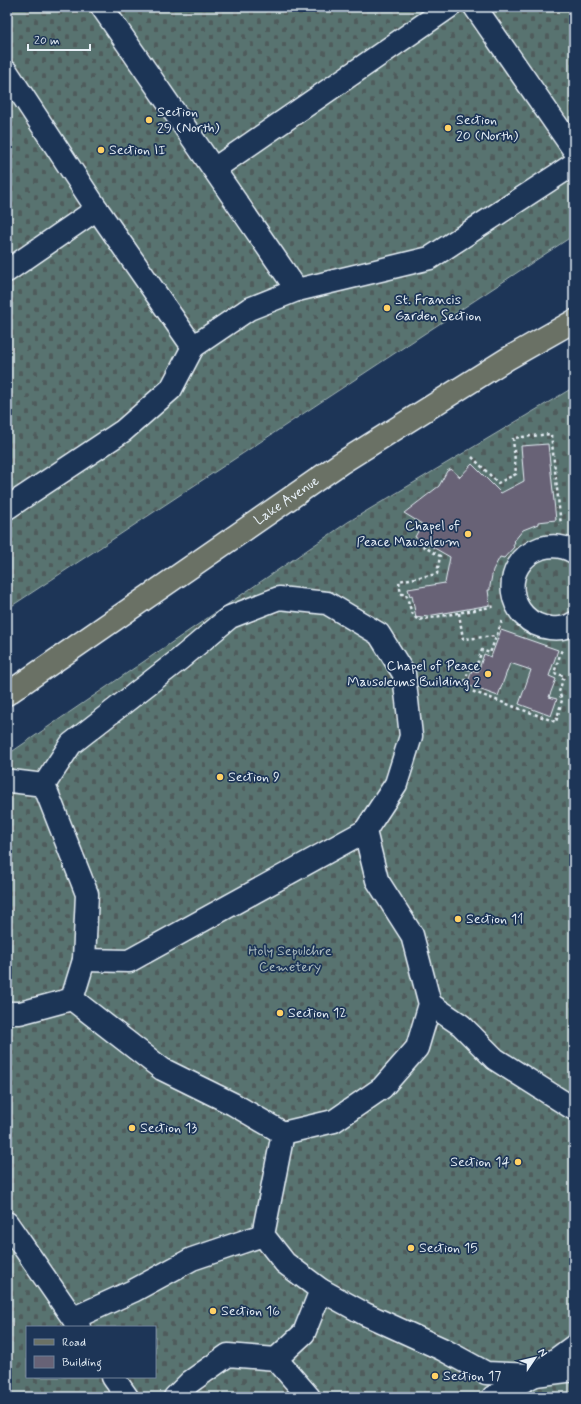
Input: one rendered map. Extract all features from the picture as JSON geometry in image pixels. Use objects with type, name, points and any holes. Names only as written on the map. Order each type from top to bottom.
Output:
[{"type":"main road","name":"Lake Avenue","points":[[7,694],[341,464],[507,359],[574,321]]},
{"type":"lane","points":[[102,7],[297,290]]},
{"type":"lane","points":[[214,169],[449,7]]},
{"type":"lane","points":[[475,7],[574,150]]},
{"type":"lane","points":[[7,72],[97,209],[194,347]]},
{"type":"lane","points":[[7,508],[123,431],[171,389],[194,347],[249,309],[297,290],[430,258],[574,164]]},
{"type":"lane","points":[[7,271],[97,209]]},
{"type":"lane","points":[[574,552],[561,547],[547,547],[534,551],[523,560],[515,572],[512,585],[514,599],[520,612],[530,621],[542,628],[556,629],[570,626],[574,623]]},
{"type":"lane","points":[[44,786],[71,744],[180,659],[230,617],[279,598],[327,603],[379,634],[404,674],[411,736],[396,784],[365,831],[128,961],[84,960]]},
{"type":"lane","points":[[7,782],[11,781],[44,786]]},
{"type":"lane","points":[[44,786],[87,894],[84,960],[72,999]]},
{"type":"lane","points":[[72,999],[162,1069],[233,1104],[284,1133],[334,1121],[382,1088],[417,1048],[430,1004],[412,935],[377,880],[365,831]]},
{"type":"lane","points":[[7,1013],[20,1013],[72,999]]},
{"type":"lane","points":[[430,1004],[461,1025],[495,1059],[574,1109]]},
{"type":"lane","points":[[284,1133],[263,1235],[285,1263],[320,1290],[365,1314],[442,1349],[486,1373],[535,1375],[574,1370]]},
{"type":"lane","points":[[7,1223],[76,1323],[192,1259],[263,1235]]},
{"type":"lane","points":[[276,1359],[304,1332],[320,1290]]},
{"type":"lane","points":[[493,1397],[535,1375],[574,1346]]},
{"type":"lane","points":[[175,1397],[190,1382],[228,1355],[276,1359],[309,1397]]},
{"type":"lane","points":[[114,1378],[126,1397]]},
{"type":"path","points":[[472,457],[498,483],[516,474],[513,438],[551,434],[561,525],[563,530]]},
{"type":"path","points":[[412,540],[440,556],[437,574],[400,581],[401,594],[406,594],[416,619],[419,620],[498,606]]},
{"type":"path","points":[[459,613],[463,639],[497,636]]},
{"type":"path","points":[[503,620],[490,653],[482,650],[478,662],[470,666],[464,686],[466,689],[556,722],[562,700],[559,692],[564,676],[554,673],[563,647]]},
{"type":"green space","points":[[7,7],[574,7],[574,235],[7,609]]},
{"type":"green space","name":"Holy Sepulchre Cemetery","points":[[574,387],[574,1397],[7,1397],[7,755],[348,522]]},
{"type":"building","name":"Chapel of Peace Mausoleum","points":[[548,444],[556,520],[538,522],[538,524],[523,530],[514,541],[514,547],[504,558],[500,557],[493,570],[490,590],[488,590],[490,605],[416,618],[412,595],[410,596],[408,589],[445,583],[450,557],[415,537],[422,524],[404,513],[439,486],[447,471],[451,469],[460,477],[472,464],[501,493],[524,481],[521,446]]},
{"type":"building","name":"Chapel of Peace Mausoleums Building 2","points":[[501,630],[558,650],[549,676],[556,679],[549,697],[557,699],[551,716],[519,704],[531,670],[510,663],[498,696],[467,685],[472,670],[478,672],[484,654],[491,657]]},
{"type":"place","name":"Section 29 (North)","points":[[149,120]]},
{"type":"place","name":"Section 20 (North)","points":[[448,128]]},
{"type":"place","name":"Section II","points":[[101,150]]},
{"type":"place","name":"St. Francis Garden Section","points":[[387,308]]},
{"type":"place","name":"Chapel of Peace Mausoleum","points":[[468,534]]},
{"type":"place","name":"Chapel of Peace Mausoleums Building 2","points":[[488,674]]},
{"type":"place","name":"Section 9","points":[[220,777]]},
{"type":"place","name":"Section 11","points":[[458,919]]},
{"type":"place","name":"Section 12","points":[[280,1013]]},
{"type":"place","name":"Section 13","points":[[132,1128]]},
{"type":"place","name":"Section 14","points":[[518,1162]]},
{"type":"place","name":"Section 15","points":[[411,1248]]},
{"type":"place","name":"Section 16","points":[[213,1311]]},
{"type":"place","name":"Section 17","points":[[435,1376]]}]
